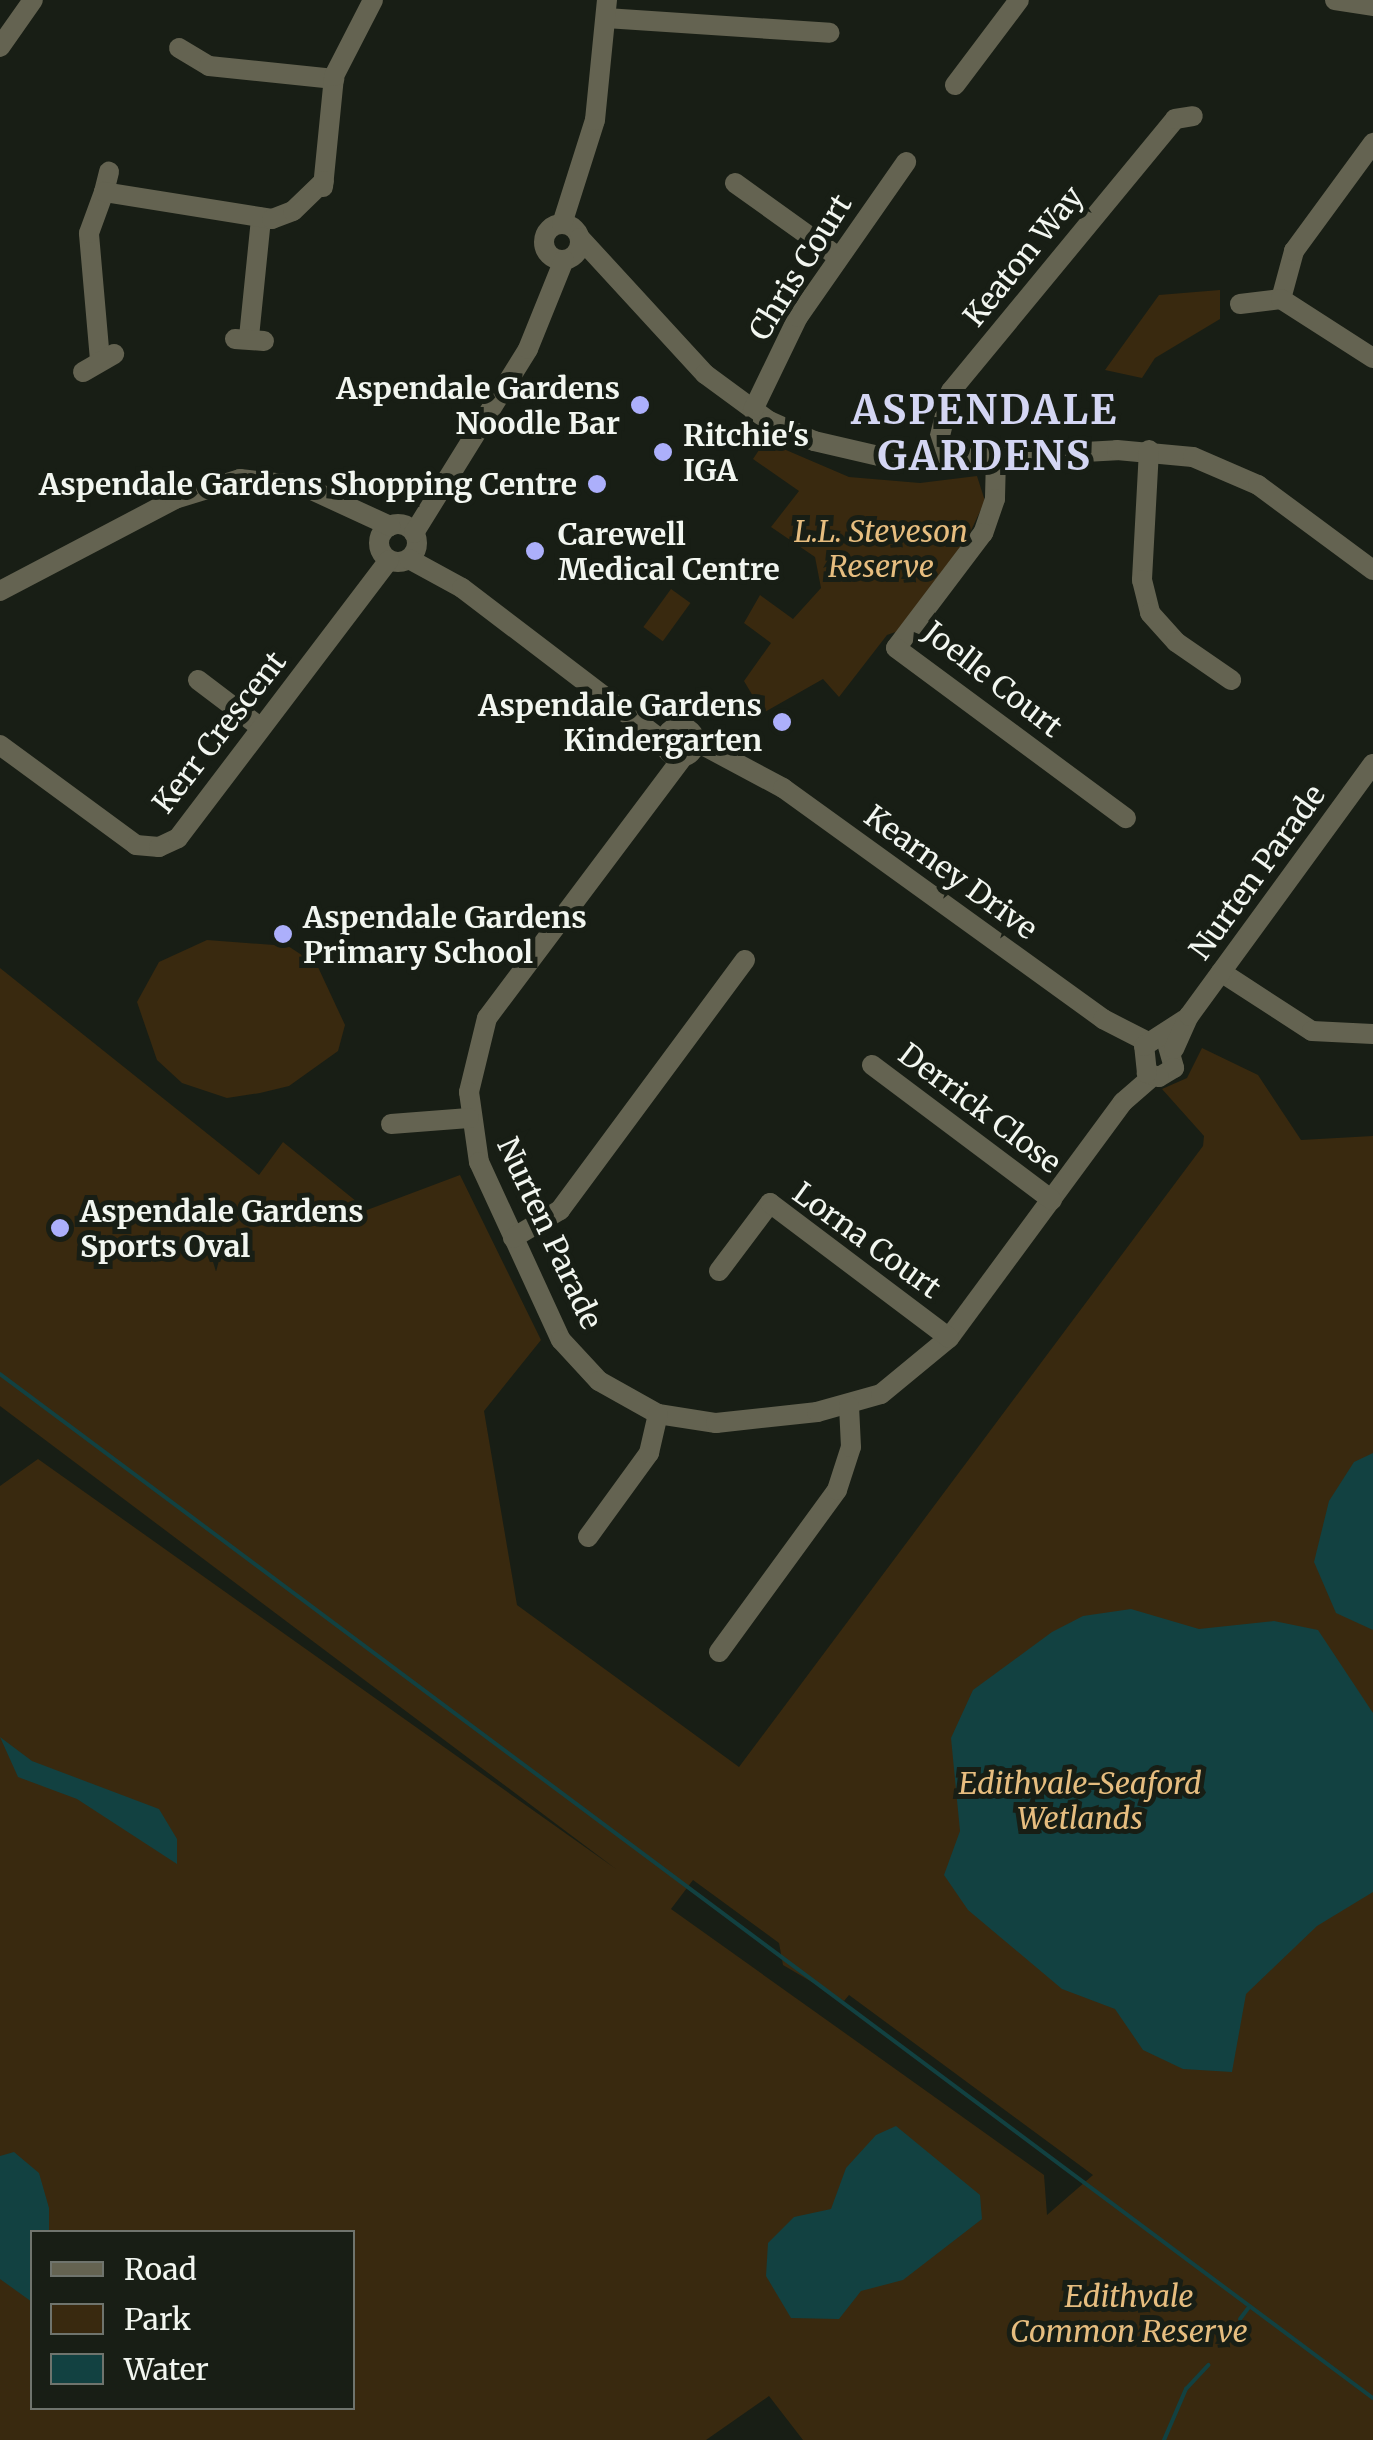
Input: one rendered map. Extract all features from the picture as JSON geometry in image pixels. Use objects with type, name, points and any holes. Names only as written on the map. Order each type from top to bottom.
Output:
[{"type":"street","points":[[0,48],[33,0]]},
{"type":"street","points":[[99,362],[89,233],[107,182],[262,218],[290,213],[324,184],[334,79],[373,0]]},
{"type":"street","points":[[955,85],[1018,0]]},
{"type":"street","points":[[1335,0],[1373,6]]},
{"type":"street","points":[[829,33],[607,9],[594,120],[568,243],[611,271],[705,374],[753,410],[845,453],[934,460],[1148,450],[1236,473],[1373,570]]},
{"type":"street","points":[[179,48],[210,66],[334,79]]},
{"type":"street","name":"Keaton Way","points":[[934,460],[950,392],[1175,118],[1193,116]]},
{"type":"street","points":[[1282,299],[1294,251],[1373,143]]},
{"type":"street","name":"Chris Court","points":[[753,410],[837,256],[906,162]]},
{"type":"street","points":[[736,183],[837,256]]},
{"type":"street","points":[[250,339],[262,218]]},
{"type":"street","name":"Kerr Crescent","points":[[2,750],[136,845],[158,847],[178,838],[485,426],[528,349],[568,243]]},
{"type":"street","points":[[1240,304],[1282,299],[1373,358]]},
{"type":"street","points":[[1148,450],[1142,580],[1150,614],[1176,642],[1231,680]]},
{"type":"street","name":"Joelle Court","points":[[996,458],[996,499],[983,533],[896,648],[1126,818]]},
{"type":"street","name":"Kearney Drive","points":[[0,591],[218,483],[282,482],[348,505],[638,719],[679,746],[747,769],[1152,1055]]},
{"type":"street","points":[[198,680],[260,727]]},
{"type":"street","name":"Nurten Parade","points":[[679,746],[659,784],[487,1018],[468,1118],[513,1238],[562,1340],[599,1382],[658,1414],[716,1422],[849,1406],[909,1378],[949,1338],[1123,1102],[1152,1055],[1189,1016],[1373,764]]},
{"type":"street","points":[[513,1238],[560,1210],[745,960]]},
{"type":"street","points":[[1224,968],[1312,1031],[1373,1034]]},
{"type":"street","name":"Derrick Close","points":[[872,1065],[1052,1200]]},
{"type":"street","points":[[392,1124],[468,1118]]},
{"type":"street","name":"Lorna Court","points":[[719,1271],[770,1203],[949,1338]]},
{"type":"street","points":[[719,1652],[837,1490],[852,1447],[849,1406]]},
{"type":"street","points":[[588,1537],[649,1453],[658,1414]]},
{"type":"green space","points":[[1220,290],[1220,319],[1155,358],[1142,378],[1105,370],[1159,295]]},
{"type":"green space","name":"L.L. Steveson Reserve","points":[[765,441],[849,477],[920,483],[977,476],[985,501],[966,541],[901,630],[887,635],[839,697],[823,679],[763,713],[744,681],[771,643],[744,623],[760,595],[793,619],[821,588],[815,557],[771,527],[799,491],[753,459]]},
{"type":"green space","points":[[671,589],[690,603],[663,641],[643,627]]},
{"type":"green space","points":[[207,940],[288,946],[317,965],[345,1025],[338,1051],[289,1086],[260,1093],[227,1098],[182,1083],[157,1060],[137,1002],[159,962]]},
{"type":"green space","points":[[0,968],[259,1175],[283,1142],[367,1210],[460,1175],[541,1340],[484,1411],[517,1605],[739,1767],[1203,1146],[1204,1136],[1162,1089],[1187,1078],[1202,1048],[1258,1075],[1301,1140],[1373,1136],[1373,2440],[803,2440],[769,2396],[706,2440],[0,2440],[0,1486],[38,1459],[616,1869],[0,1406]],"holes":[[[693,1880],[779,1943],[783,1965],[844,2001],[849,1995],[1093,2175],[1047,2215],[1044,2175],[671,1909]]]},
{"type":"water","points":[[1373,1453],[1373,1630],[1336,1613],[1314,1562],[1329,1501],[1354,1462]]},
{"type":"water","points":[[1131,1609],[1199,1629],[1274,1621],[1318,1630],[1373,1713],[1373,1892],[1317,1926],[1246,1994],[1232,2072],[1183,2069],[1143,2050],[1115,2009],[1062,1989],[968,1910],[944,1875],[960,1831],[951,1738],[973,1690],[1052,1632],[1083,1616]]},
{"type":"water","points":[[0,1737],[32,1761],[159,1809],[177,1839],[177,1864],[77,1799],[18,1777]]},
{"type":"water","points":[[896,2126],[980,2195],[982,2219],[903,2280],[861,2291],[839,2319],[791,2318],[766,2276],[768,2243],[794,2217],[831,2209],[846,2168],[876,2135]]},
{"type":"water","points":[[14,2152],[39,2173],[49,2208],[49,2230],[30,2230],[30,2301],[0,2279],[0,2156]]},
{"type":"waterway","points":[[0,1374],[1373,2398]]},
{"type":"waterway","points":[[1240,2319],[1249,2307]]},
{"type":"waterway","points":[[1164,2440],[1186,2389],[1208,2365]]},
{"type":"place","name":"Aspendale Gardens Noodle Bar","points":[[640,405]]},
{"type":"place","name":"Ritchie's IGA","points":[[663,452]]},
{"type":"place","name":"Aspendale Gardens Shopping Centre","points":[[597,484]]},
{"type":"place","name":"Carewell Medical Centre","points":[[535,551]]},
{"type":"place","name":"Aspendale Gardens Kindergarten","points":[[782,722]]},
{"type":"place","name":"Aspendale Gardens Primary School","points":[[283,934]]},
{"type":"place","name":"Aspendale Gardens Sports Oval","points":[[60,1228]]},
{"type":"district","name":"ASPENDALE GARDENS","points":[[985,433]]},
{"type":"park label","name":"Edithvale-Seaford Wetlands","points":[[1080,1800]]},
{"type":"park label","name":"Edithvale Common Reserve","points":[[1129,2313]]}]
